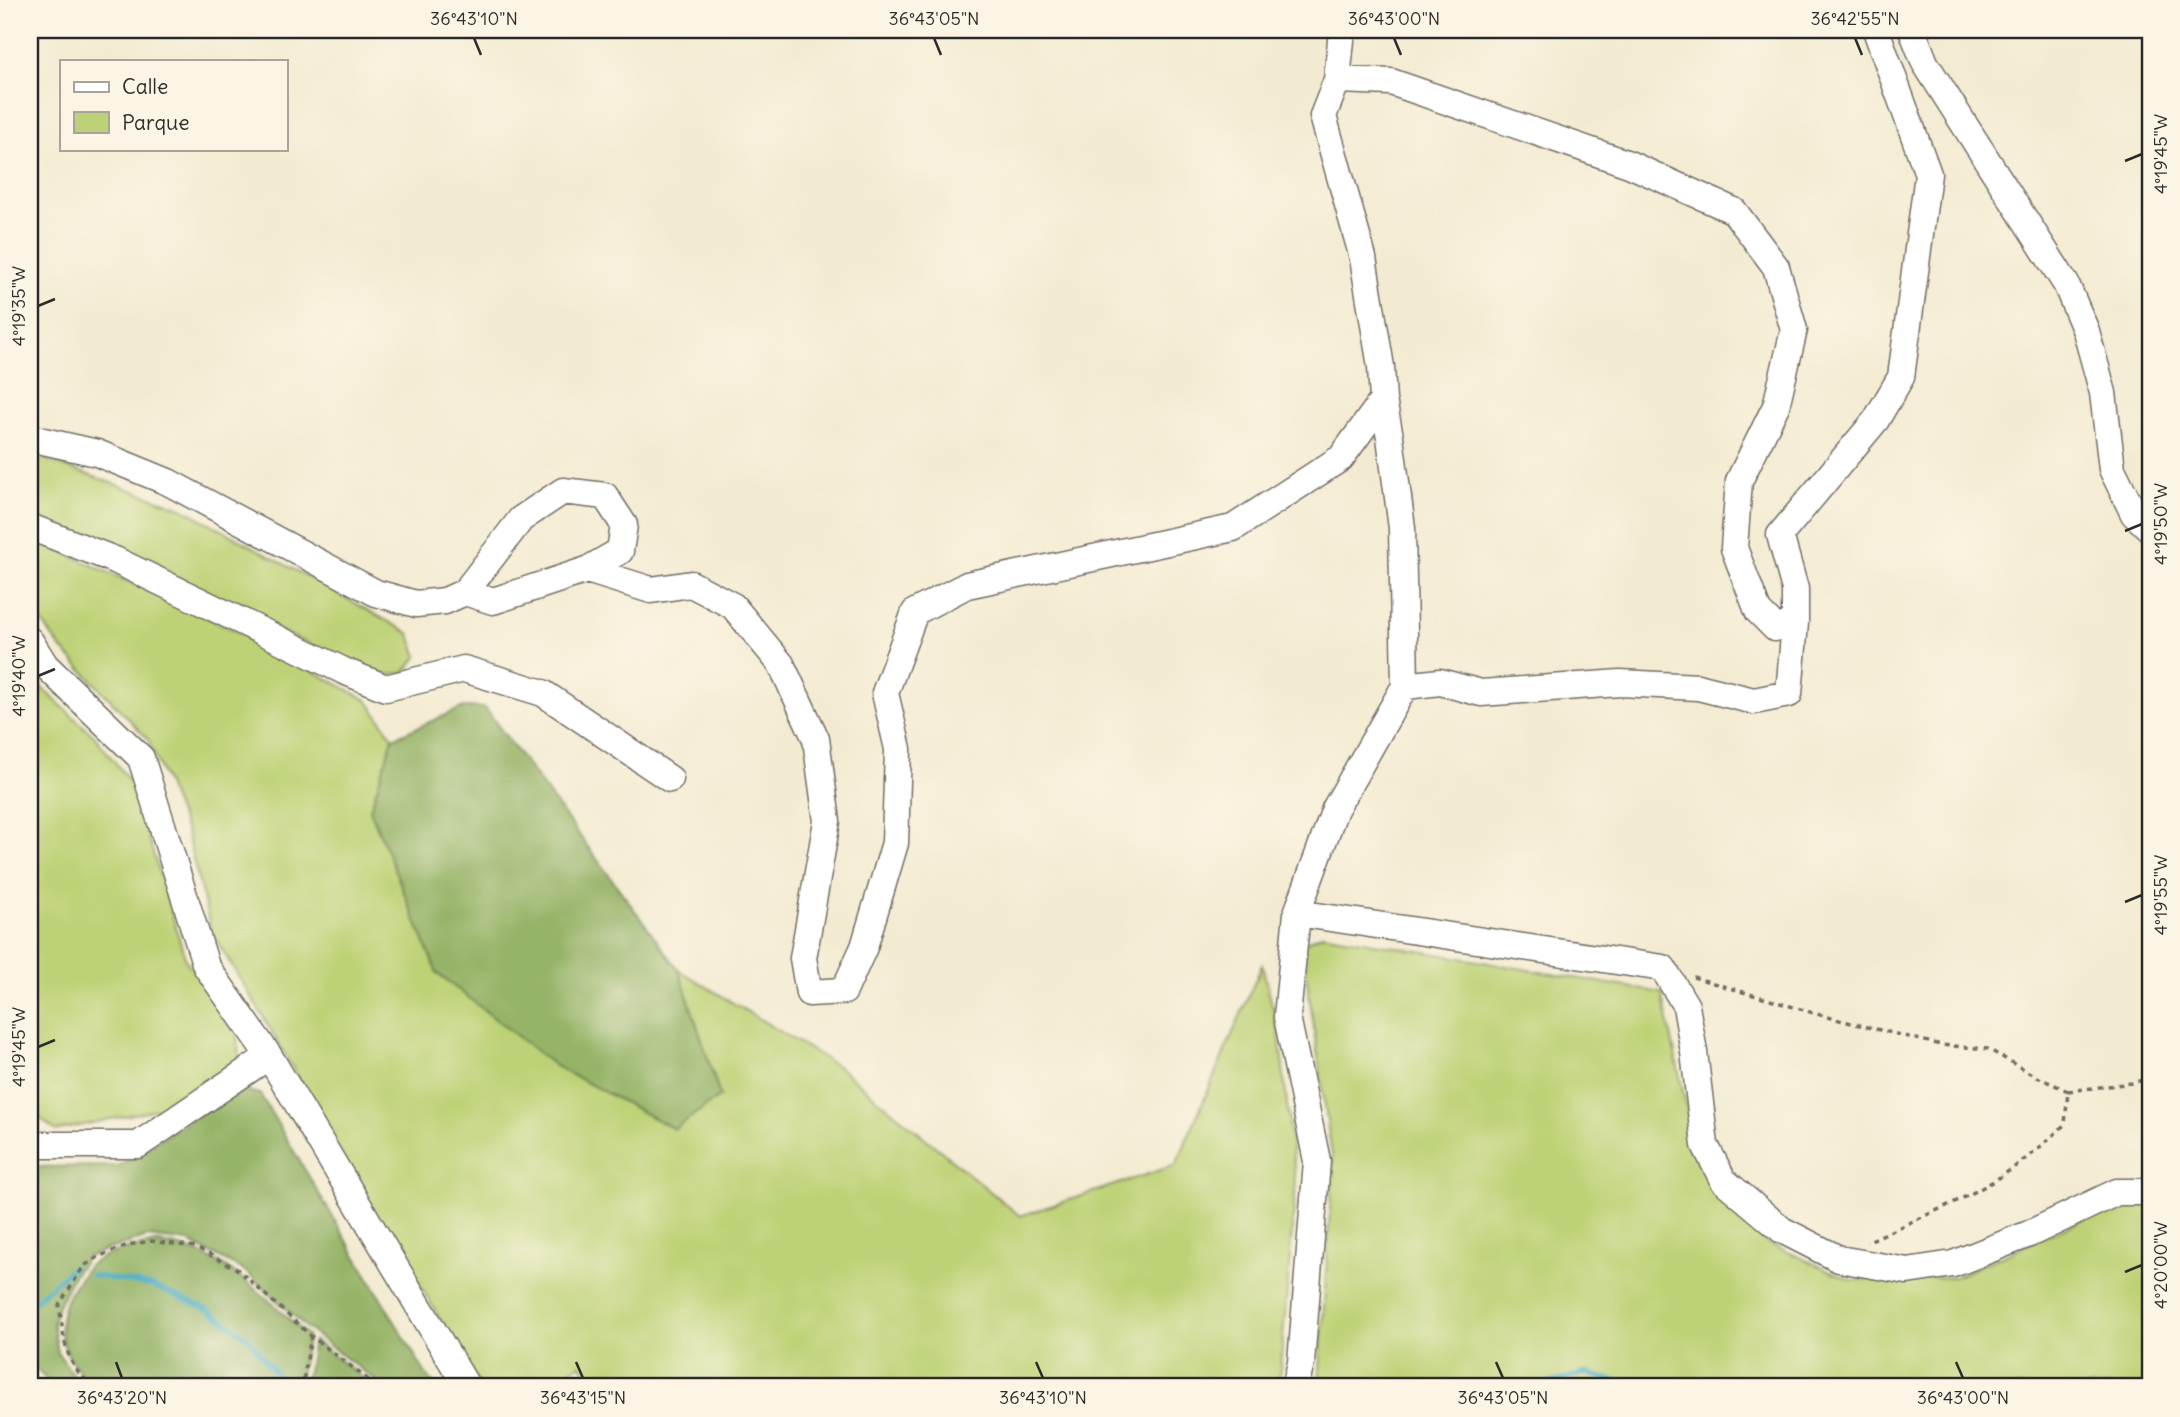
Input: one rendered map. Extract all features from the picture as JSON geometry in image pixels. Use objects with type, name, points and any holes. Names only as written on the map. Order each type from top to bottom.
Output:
[{"type":"street","points":[[1295,1387],[1301,1363],[1317,1161],[1287,1017],[1297,914],[1335,809],[1405,686],[1402,528],[1390,437],[1382,400],[1381,367],[1363,258],[1323,116],[1337,80],[1342,30]]},
{"type":"street","points":[[1405,686],[1440,682],[1481,693],[1620,683],[1698,687],[1754,701],[1789,694],[1795,589],[1780,535],[1876,420],[1901,377],[1928,174],[1876,30]]},
{"type":"street","points":[[1912,30],[1925,63],[2066,284],[2086,331],[2103,393],[2112,469],[2134,514],[2150,529]]},
{"type":"street","points":[[1337,80],[1391,82],[1629,164],[1734,211],[1776,267],[1794,330],[1776,406],[1739,481],[1734,548],[1758,611],[1775,628],[1795,623]]},
{"type":"street","points":[[587,570],[651,590],[691,584],[733,606],[781,664],[816,739],[827,821],[803,958],[809,993],[844,991],[864,947],[895,843],[898,749],[885,693],[915,612],[967,585],[1233,528],[1341,458],[1382,400]]},
{"type":"street","points":[[30,438],[97,453],[168,482],[376,593],[416,604],[445,601],[465,592],[520,519],[563,491],[605,496],[624,525],[620,551],[587,570],[493,601],[465,592]]},
{"type":"street","points":[[30,527],[115,560],[344,671],[386,688],[464,669],[542,693],[670,779]]},
{"type":"street","points":[[30,641],[45,665],[141,758],[206,967],[269,1056],[467,1387]]},
{"type":"street","points":[[1297,914],[1662,968],[1686,1006],[1705,1145],[1723,1180],[1782,1230],[1839,1259],[1907,1271],[1953,1264],[2029,1234],[2117,1192],[2150,1192]]},
{"type":"street","points":[[30,1145],[138,1146],[269,1056]]},
{"type":"path","points":[[1662,968],[1827,1017],[1941,1045],[1989,1049],[2037,1077],[2068,1091],[2132,1083],[2150,1077]]},
{"type":"path","points":[[1839,1259],[1856,1247],[2001,1176],[2041,1147],[2066,1124],[2068,1091]]},
{"type":"path","points":[[94,1387],[83,1378],[67,1355],[59,1305],[84,1266],[100,1256],[128,1245],[151,1241],[194,1247],[237,1269],[311,1336],[377,1387]]},
{"type":"path","points":[[298,1387],[303,1382],[311,1336]]},
{"type":"path","points":[[130,1387],[146,1383],[158,1387]]},
{"type":"green space","points":[[30,454],[182,508],[409,633],[418,656],[404,673],[376,675],[30,515]]},
{"type":"green space","points":[[30,537],[248,636],[367,700],[393,738],[370,810],[720,1096],[679,970],[840,1068],[1020,1216],[1176,1165],[1262,965],[1279,1033],[1296,1184],[1279,1383],[1275,1387],[598,1387],[580,1364],[550,1387],[481,1387],[418,1282],[350,1180],[303,1086],[212,933],[186,831],[148,739],[61,648],[30,606]]},
{"type":"green space","points":[[30,677],[95,737],[132,784],[186,961],[236,1026],[239,1058],[166,1107],[56,1131],[30,1111]]},
{"type":"green space","points":[[464,707],[485,708],[679,970],[720,1096],[674,1129],[555,1066],[437,973],[370,810],[393,738]]},
{"type":"green space","points":[[1322,934],[1662,993],[1698,1161],[1763,1241],[1851,1280],[1955,1277],[2117,1204],[2150,1204],[2150,1387],[1319,1387],[1333,1163],[1302,944]]},
{"type":"green space","points":[[239,1089],[260,1094],[427,1376],[437,1387],[382,1387],[309,1330],[245,1271],[189,1242],[148,1237],[87,1257],[73,1276],[58,1305],[53,1325],[58,1353],[76,1379],[88,1387],[54,1385],[30,1363],[30,1167],[118,1166]]},
{"type":"green space","points":[[157,1243],[180,1247],[221,1264],[257,1290],[308,1336],[300,1374],[291,1387],[162,1387],[143,1380],[103,1388],[85,1377],[69,1356],[61,1335],[62,1314],[70,1293],[86,1269],[97,1260],[122,1250]]},
{"type":"green space","points":[[313,1340],[375,1387],[300,1387],[308,1371]]},
{"type":"waterway","points":[[30,1305],[73,1267]]},
{"type":"waterway","points":[[91,1275],[152,1286],[209,1310],[247,1337],[284,1384]]},
{"type":"waterway","points":[[1539,1387],[1585,1373],[1637,1387]]}]
